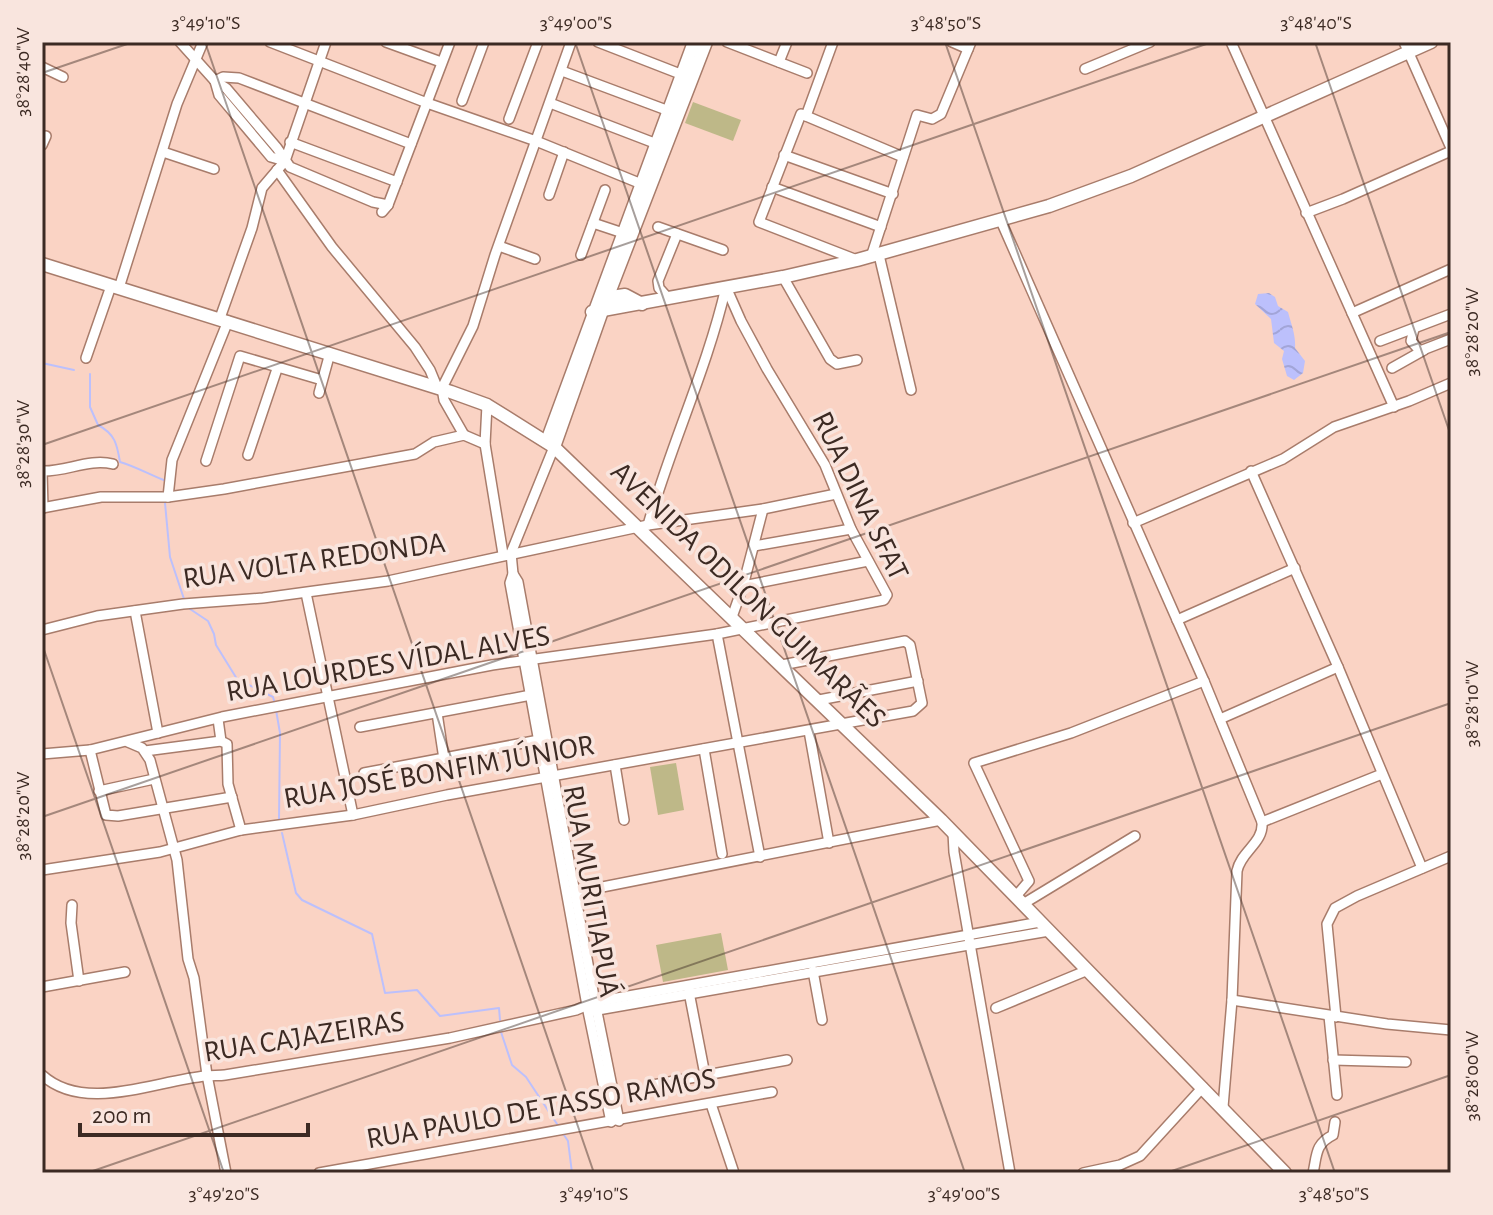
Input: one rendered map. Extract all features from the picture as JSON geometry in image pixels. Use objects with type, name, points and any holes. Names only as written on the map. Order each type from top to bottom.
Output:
[{"type":"street","points":[[180,42],[215,81],[226,88],[285,161],[302,173],[385,209],[450,42]]},
{"type":"street","points":[[86,358],[115,287],[177,104],[203,42]]},
{"type":"street","points":[[270,42],[427,103],[536,141],[646,186]]},
{"type":"street","points":[[168,497],[172,460],[224,320],[262,188],[285,161],[326,42]]},
{"type":"street","points":[[386,42],[441,62]]},
{"type":"street","points":[[462,101],[484,42]]},
{"type":"street","points":[[509,119],[538,42]]},
{"type":"street","points":[[439,388],[473,326],[571,42]]},
{"type":"street","points":[[598,42],[687,77]]},
{"type":"street","points":[[600,305],[687,77],[694,42]]},
{"type":"street","points":[[663,137],[669,111],[706,42]]},
{"type":"street","points":[[727,42],[807,73]]},
{"type":"street","points":[[779,62],[787,42]]},
{"type":"street","points":[[806,116],[833,42]]},
{"type":"street","points":[[911,390],[875,256],[881,227],[917,115],[932,119],[941,114],[969,46],[952,42]]},
{"type":"street","points":[[1085,69],[1150,42]]},
{"type":"street","points":[[1231,42],[1394,407]]},
{"type":"street","points":[[600,305],[625,295],[642,304],[783,277],[875,256],[1001,221],[1131,176],[1407,47],[1431,42]]},
{"type":"street","points":[[1306,213],[1451,150],[1407,47]]},
{"type":"street","points":[[42,67],[63,77]]},
{"type":"street","points":[[562,71],[669,111]]},
{"type":"street","points":[[215,81],[230,76],[411,144]]},
{"type":"street","points":[[550,103],[663,137]]},
{"type":"street","points":[[857,260],[759,222],[801,114],[903,157]]},
{"type":"street","points":[[290,142],[397,182]]},
{"type":"street","points":[[163,152],[214,169]]},
{"type":"street","points":[[549,195],[564,152]]},
{"type":"street","points":[[784,155],[893,194]]},
{"type":"street","points":[[277,170],[332,247],[415,347],[464,435]]},
{"type":"street","points":[[507,554],[566,402],[623,233],[646,186]]},
{"type":"street","points":[[772,187],[881,227]]},
{"type":"street","points":[[581,255],[605,190]]},
{"type":"street","points":[[1001,221],[1204,681],[1262,822],[1260,837],[1238,866],[1223,1107]]},
{"type":"street","points":[[593,223],[623,233]]},
{"type":"street","points":[[658,227],[723,250]]},
{"type":"street","points":[[668,298],[659,288],[658,281],[677,234]]},
{"type":"street","points":[[499,246],[535,259]]},
{"type":"street","name":"AVENIDA ODILON GUIMARÃES","points":[[42,264],[487,405],[550,444],[644,526],[744,629],[845,724],[1285,1173]]},
{"type":"street","points":[[1352,313],[1451,269]]},
{"type":"street","points":[[783,277],[830,359],[837,364],[857,360]]},
{"type":"street","points":[[644,526],[715,335],[726,287]]},
{"type":"street","name":"RUA DINA SFAT","points":[[726,287],[767,369],[825,465],[851,529],[887,595],[884,600],[744,629]]},
{"type":"street","points":[[1380,341],[1451,314]]},
{"type":"street","points":[[1414,329],[1411,336],[1414,346],[1424,350]]},
{"type":"street","points":[[1392,368],[1451,339]]},
{"type":"street","points":[[319,393],[330,353]]},
{"type":"street","points":[[206,461],[240,356],[322,380]]},
{"type":"street","points":[[248,455],[277,369]]},
{"type":"street","points":[[1133,523],[1291,455],[1334,427],[1451,383]]},
{"type":"street","name":"RUA MURITIAPUÁ","points":[[487,405],[485,444],[507,554],[518,582],[529,661],[591,1008],[615,1122]]},
{"type":"street","points":[[113,464],[100,462],[42,471],[42,508],[101,497],[168,497],[370,463],[415,454],[434,442],[464,435],[485,444]]},
{"type":"street","points":[[1251,471],[1422,868]]},
{"type":"street","name":"RUA VOLTA REDONDA","points":[[42,630],[97,616],[306,593],[421,575],[644,526],[763,509],[836,494]]},
{"type":"street","points":[[732,617],[763,509]]},
{"type":"street","points":[[754,546],[851,529]]},
{"type":"street","points":[[743,586],[868,561]]},
{"type":"street","points":[[1177,620],[1295,568]]},
{"type":"street","points":[[306,593],[353,815]]},
{"type":"street","points":[[135,611],[158,733]]},
{"type":"street","name":"RUA LOURDES VÍDAL ALVES","points":[[42,754],[90,750],[329,695],[744,629]]},
{"type":"street","points":[[717,634],[760,857]]},
{"type":"street","points":[[782,665],[902,640],[910,645],[918,681],[819,700]]},
{"type":"street","name":"RUA MURITIAPUÁ","points":[[529,661],[539,740],[550,776]]},
{"type":"street","points":[[1220,719],[1338,667]]},
{"type":"street","name":"RUA JOSÉ BONFIM JÚNIOR","points":[[42,870],[160,852],[241,830],[353,815],[913,711],[921,706],[922,701],[918,681]]},
{"type":"street","points":[[1019,900],[1029,881],[974,763],[1071,733],[1204,681]]},
{"type":"street","points":[[360,727],[531,695]]},
{"type":"street","points":[[437,713],[444,759]]},
{"type":"street","points":[[218,719],[221,741]]},
{"type":"street","points":[[809,731],[829,843]]},
{"type":"street","points":[[364,773],[539,740]]},
{"type":"street","points":[[145,751],[221,741],[226,743],[227,775],[241,830]]},
{"type":"street","points":[[128,742],[145,751],[150,760],[174,847],[188,959],[194,978],[207,1075],[226,1173]]},
{"type":"street","points":[[704,749],[722,854]]},
{"type":"street","points":[[90,750],[104,813],[111,816],[232,797]]},
{"type":"street","points":[[615,765],[624,820]]},
{"type":"street","points":[[1262,822],[1382,774]]},
{"type":"street","points":[[99,791],[154,779]]},
{"type":"street","points":[[571,893],[941,820]]},
{"type":"street","points":[[953,832],[1010,1173]]},
{"type":"street","points":[[1019,900],[1135,836]]},
{"type":"street","points":[[1337,1095],[1327,924],[1330,913],[1357,896],[1451,856]]},
{"type":"street","points":[[72,905],[71,923],[79,981]]},
{"type":"street","name":"RUA CAJAZEIRAS","points":[[42,1075],[62,1087],[104,1093],[125,1092],[207,1075],[225,1075],[450,1038],[576,1010],[1045,927]]},
{"type":"street","name":"RUA CAJAZEIRAS","points":[[688,990],[813,971],[970,939]]},
{"type":"street","points":[[996,1008],[1088,970]]},
{"type":"street","points":[[813,971],[822,1020]]},
{"type":"street","points":[[42,987],[125,972]]},
{"type":"street","points":[[688,990],[705,1075]]},
{"type":"street","points":[[1232,1000],[1451,1030]]},
{"type":"street","points":[[653,1085],[787,1060]]},
{"type":"street","points":[[1333,1060],[1406,1062]]},
{"type":"street","points":[[1083,1173],[1120,1165],[1140,1156],[1203,1087]]},
{"type":"street","name":"RUA PAULO DE TASSO RAMOS","points":[[319,1173],[378,1168],[772,1092]]},
{"type":"street","points":[[711,1104],[734,1173]]},
{"type":"street","points":[[1313,1173],[1319,1145],[1333,1135],[1335,1122]]},
{"type":"shaded area","points":[[693,102],[741,120],[733,141],[685,123]]},
{"type":"shaded area","points":[[676,763],[684,810],[658,815],[650,767]]},
{"type":"shaded area","points":[[721,933],[728,970],[663,982],[656,945]]},
{"type":"water","points":[[1269,293],[1275,297],[1278,306],[1288,312],[1295,348],[1305,361],[1303,373],[1294,380],[1287,376],[1282,359],[1284,351],[1274,343],[1271,319],[1255,304],[1258,294]]},
{"type":"waterway","points":[[42,363],[74,370]]},
{"type":"waterway","points":[[90,374],[90,407],[98,425],[114,440],[120,462],[166,481]]},
{"type":"waterway","points":[[165,503],[170,557],[184,599]]},
{"type":"waterway","points":[[190,609],[208,621],[216,645],[237,679],[273,697],[275,704]]},
{"type":"waterway","points":[[276,710],[280,733],[279,820]]},
{"type":"waterway","points":[[282,833],[296,893],[302,900],[372,934],[385,993],[417,990],[440,1016],[499,1008],[500,1020]]},
{"type":"waterway","points":[[501,1032],[512,1065],[526,1077],[559,1127]]},
{"type":"waterway","points":[[564,1135],[568,1141],[572,1173]]}]
